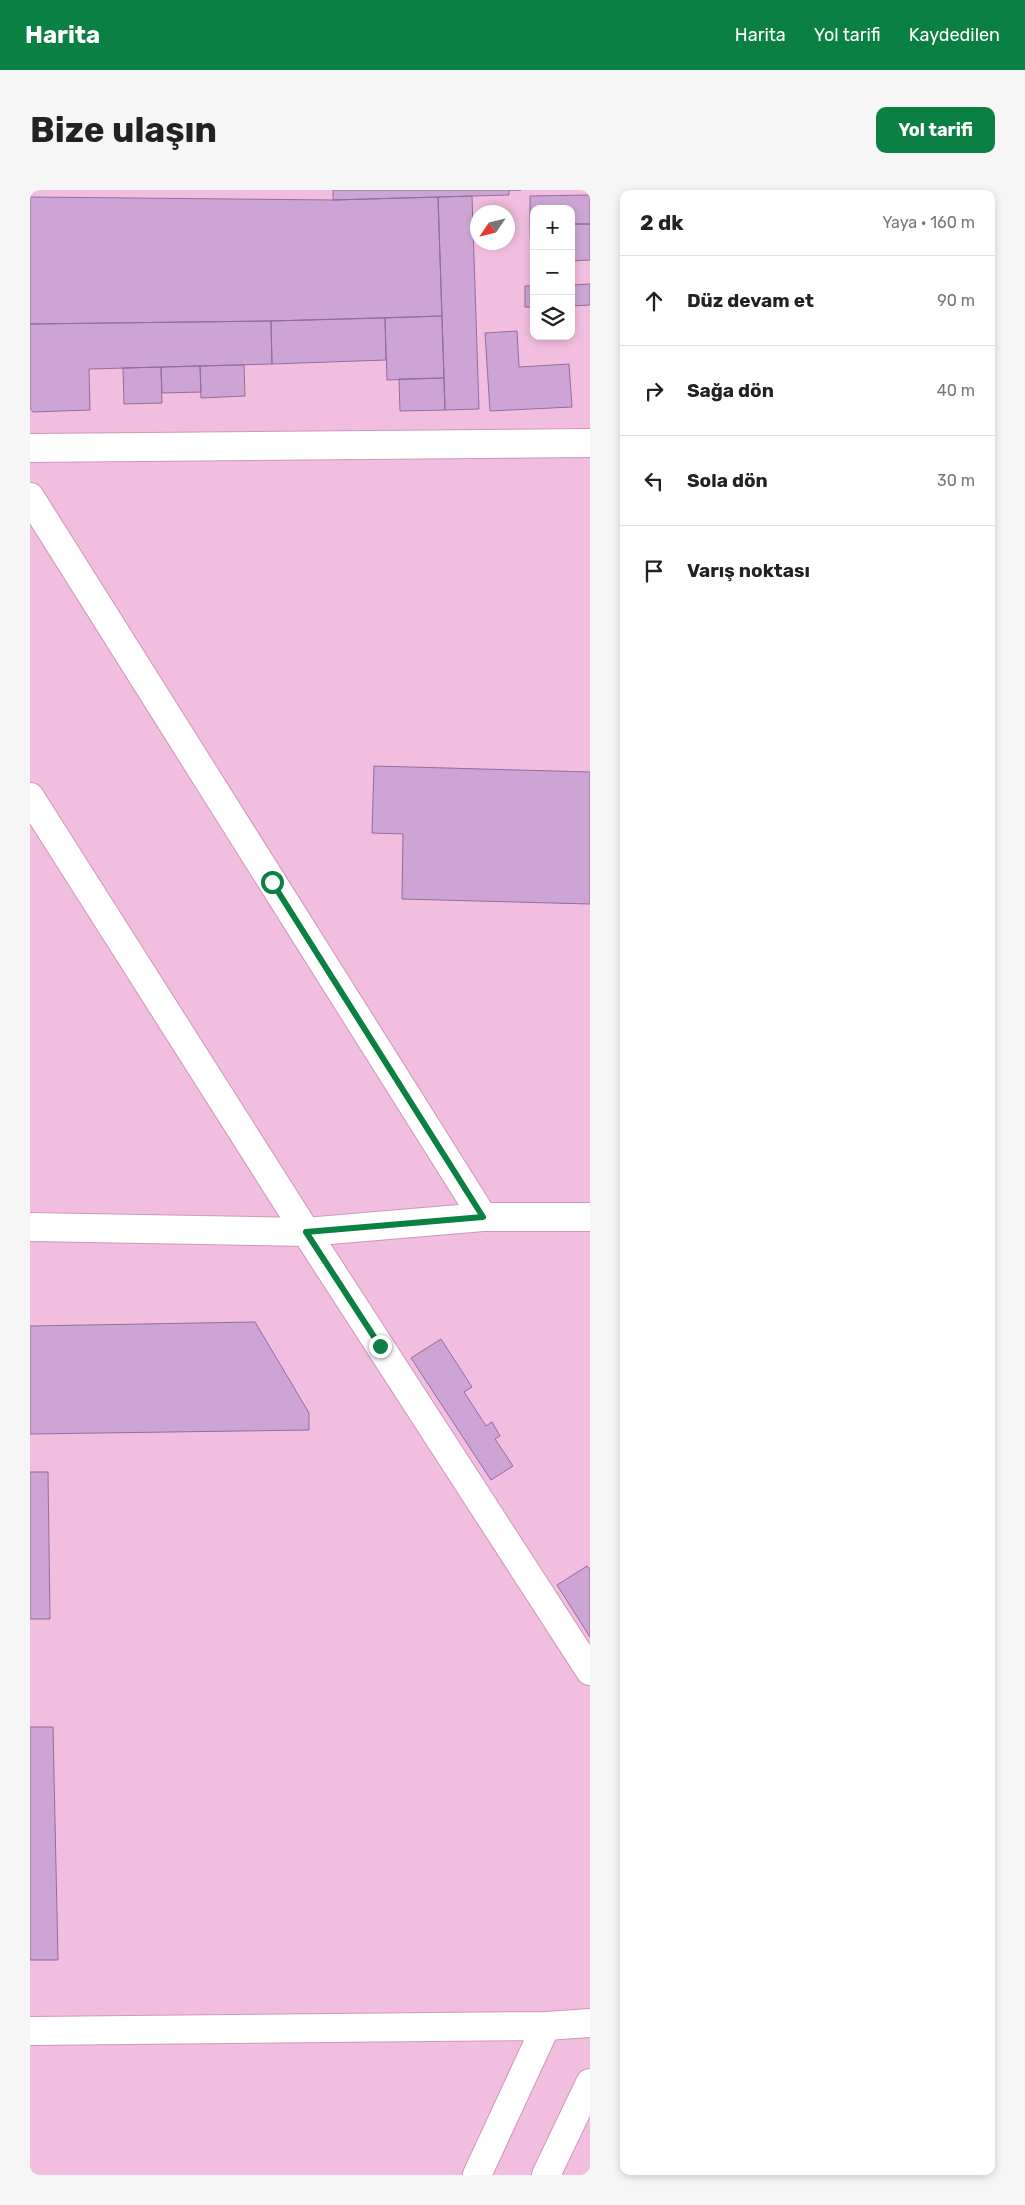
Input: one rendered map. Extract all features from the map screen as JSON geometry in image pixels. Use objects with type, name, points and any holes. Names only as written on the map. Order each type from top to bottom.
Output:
[{"type":"street","points":[[30,448],[590,443]]},
{"type":"street","points":[[30,497],[483,1217]]},
{"type":"street","points":[[30,797],[306,1232],[590,1671]]},
{"type":"street","points":[[30,1227],[306,1232],[483,1217],[590,1217]]},
{"type":"street","points":[[30,2032],[546,2026],[590,2023]]},
{"type":"street","points":[[477,2175],[546,2026]]},
{"type":"street","points":[[546,2175],[590,2083]]},
{"type":"shaded area","points":[[30,190],[590,190],[590,2175],[30,2175]]},
{"type":"building","points":[[333,190],[509,190],[509,195],[333,200]]},
{"type":"building","points":[[590,195],[590,224],[575,224],[575,205],[530,205],[530,196]]},
{"type":"building","points":[[472,196],[472,205],[470,205],[470,250],[474,250],[479,409],[445,410],[438,197]]},
{"type":"building","points":[[30,197],[333,200],[438,197],[442,316],[271,321],[30,324]]},
{"type":"building","points":[[575,224],[590,224],[590,260],[575,261]]},
{"type":"building","points":[[590,284],[590,305],[575,306],[575,285]]},
{"type":"building","points":[[525,286],[530,286],[530,307],[525,307]]},
{"type":"building","points":[[442,316],[444,378],[387,380],[385,318]]},
{"type":"building","points":[[385,318],[386,360],[272,364],[271,321]]},
{"type":"building","points":[[271,321],[272,364],[89,369],[90,410],[33,412],[30,408],[30,324]]},
{"type":"building","points":[[517,331],[519,367],[569,364],[572,407],[490,411],[485,333]]},
{"type":"building","points":[[244,365],[245,396],[201,398],[200,366]]},
{"type":"building","points":[[200,366],[201,392],[162,393],[161,367]]},
{"type":"building","points":[[161,367],[162,403],[124,404],[123,368]]},
{"type":"building","points":[[444,378],[445,410],[400,411],[399,379]]},
{"type":"building","points":[[374,766],[590,772],[590,904],[402,899],[403,834],[372,833]]},
{"type":"building","points":[[255,1322],[309,1413],[309,1430],[30,1434],[30,1326]]},
{"type":"building","points":[[441,1339],[472,1387],[464,1392],[486,1426],[492,1422],[500,1436],[495,1439],[513,1466],[491,1480],[411,1358]]},
{"type":"building","points":[[30,1472],[48,1472],[50,1619],[30,1619]]},
{"type":"building","points":[[587,1566],[590,1570],[590,1637],[557,1585]]},
{"type":"building","points":[[30,1727],[53,1727],[58,1960],[30,1960]]},
{"type":"route","points":[[272,882],[483,1217],[306,1232],[380,1346]]}]
